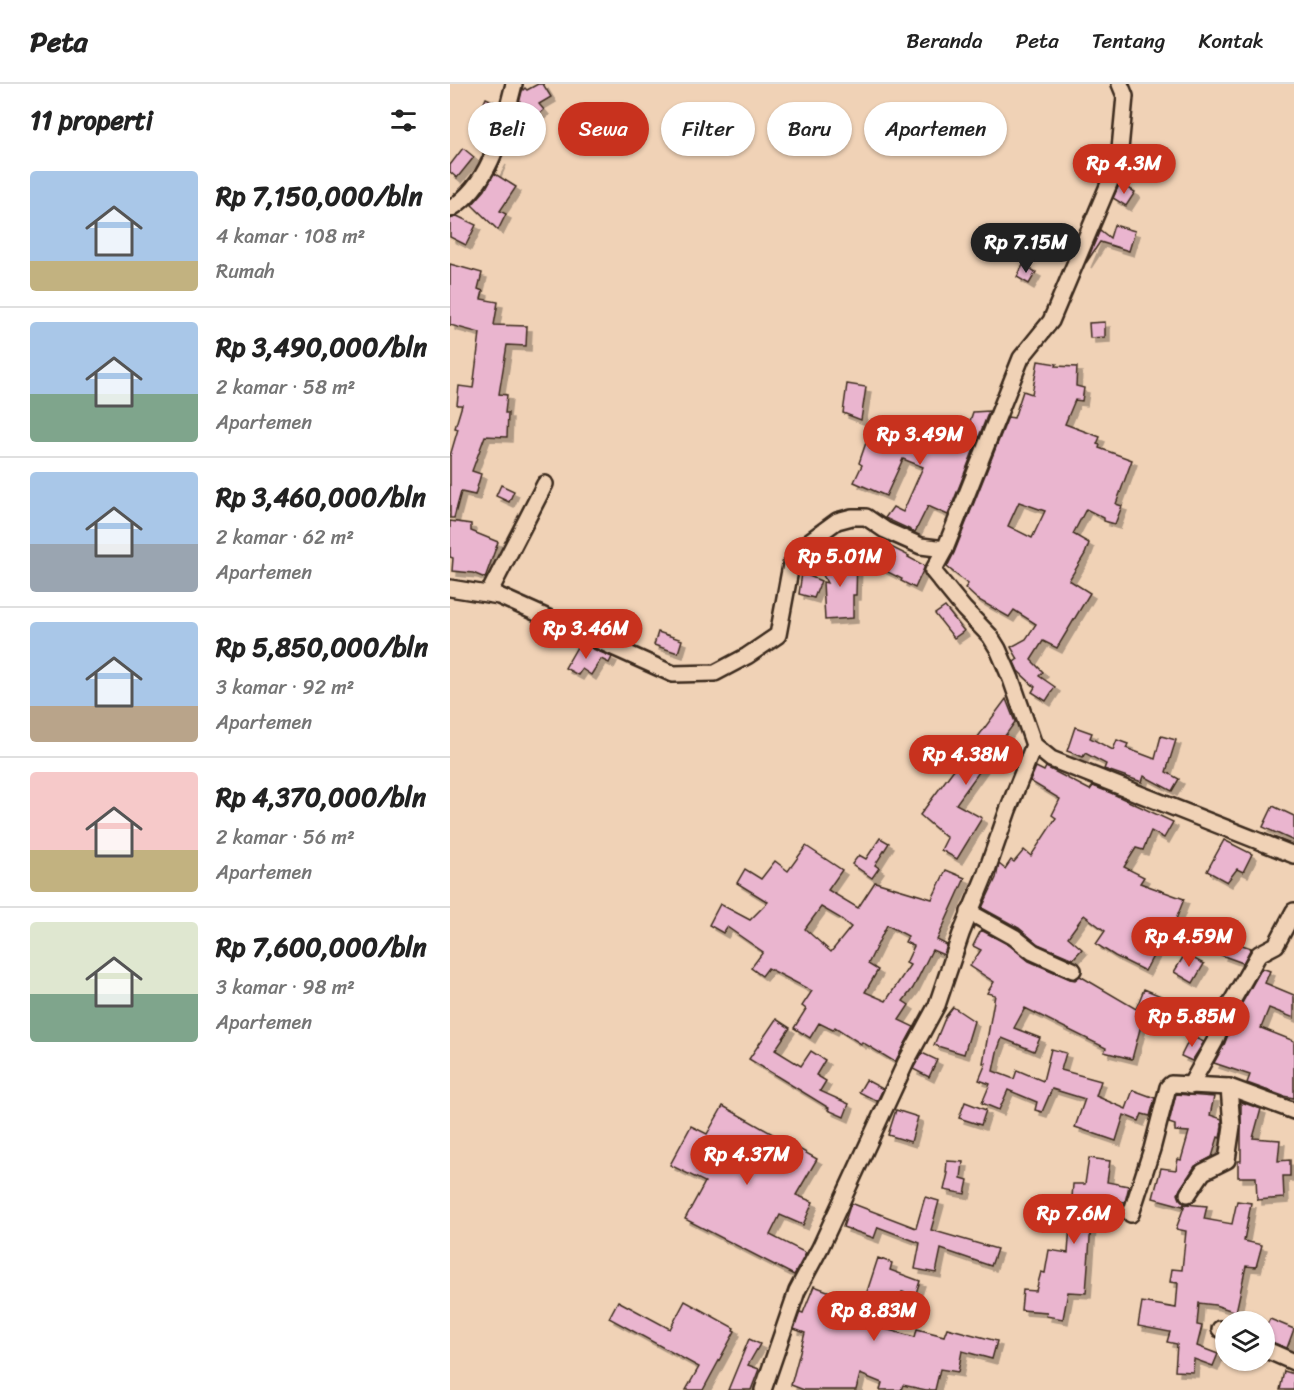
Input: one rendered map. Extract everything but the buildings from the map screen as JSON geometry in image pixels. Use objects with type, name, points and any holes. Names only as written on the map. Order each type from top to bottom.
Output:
[{"type":"street","points":[[450,208],[470,193],[487,168],[499,141],[514,84]]},
{"type":"street","points":[[1120,84],[1125,96],[1119,160],[1051,321],[1021,358],[945,549],[933,571],[990,636],[1011,679],[1034,745],[1051,759],[1294,855]]},
{"type":"street","points":[[489,593],[545,484]]},
{"type":"street","points":[[450,588],[489,593],[673,674],[715,673],[747,656],[778,635],[791,565],[811,540],[837,521],[852,517],[866,517],[885,530],[921,546],[945,549]]},
{"type":"street","points":[[763,1390],[797,1291],[820,1248],[906,1062],[937,1005],[969,912],[1034,745]]},
{"type":"street","points":[[1190,1086],[1215,1041],[1228,1008],[1259,954],[1276,945],[1294,911]]},
{"type":"street","points":[[969,912],[1014,937],[1037,954],[1073,970]]},
{"type":"street","points":[[1131,1214],[1152,1149],[1168,1087],[1174,1083],[1190,1086],[1229,1087],[1294,1111]]},
{"type":"street","points":[[1188,1194],[1203,1172],[1227,1160],[1232,1126],[1229,1087]]},
{"type":"street","points":[[1275,1354],[1294,1362]]}]
